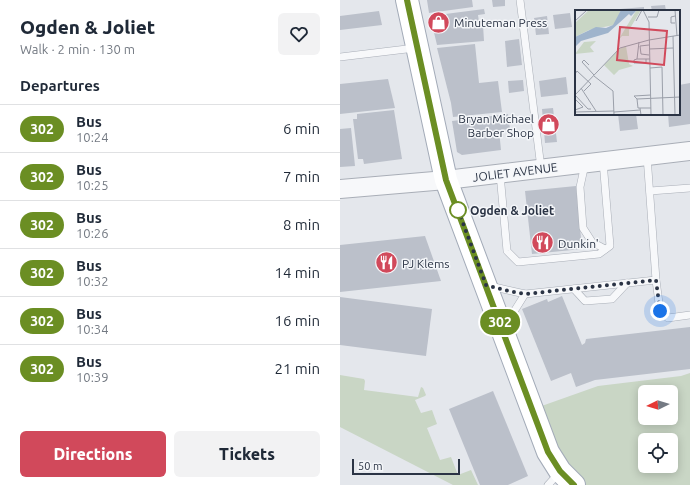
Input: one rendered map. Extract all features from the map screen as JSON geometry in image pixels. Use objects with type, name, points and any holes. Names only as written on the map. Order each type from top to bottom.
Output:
[{"type":"main road","points":[[407,0],[446,180],[548,452],[560,480]]},
{"type":"street","name":"JOLIET AVENUE","points":[[340,189],[446,180],[690,151]]},
{"type":"lane","points":[[520,0],[541,168]]},
{"type":"lane","points":[[340,57],[417,47]]},
{"type":"lane","points":[[648,156],[656,280],[660,311],[668,318],[690,315]]},
{"type":"lane","points":[[500,173],[507,250],[518,262],[599,254],[610,246],[603,161]]},
{"type":"lane","points":[[586,163],[580,187],[583,228],[592,242],[605,249]]},
{"type":"lane","points":[[650,191],[690,188]]},
{"type":"lane","points":[[486,285],[525,294],[656,280]]},
{"type":"lane","points":[[574,289],[585,302],[612,299],[627,283]]},
{"type":"lane","points":[[502,330],[525,294]]},
{"type":"green space","points":[[690,373],[690,485],[579,485],[536,408],[598,386],[681,376]]},
{"type":"green space","points":[[340,375],[364,379],[364,390],[418,397],[421,387],[423,388],[426,395],[415,400],[421,413],[432,410],[437,424],[427,428],[440,460],[451,457],[458,475],[471,470],[478,485],[453,485],[340,427]]},
{"type":"building","points":[[427,0],[472,0],[473,7],[429,13]]},
{"type":"building","points":[[492,0],[505,0],[505,6],[493,7]]},
{"type":"building","points":[[665,5],[666,10],[652,10],[651,6]]},
{"type":"building","points":[[644,7],[644,10],[620,9]]},
{"type":"building","points":[[484,9],[485,14],[478,15],[479,22],[461,24],[462,28],[483,25],[484,41],[437,45],[430,16]]},
{"type":"building","points":[[379,11],[382,25],[340,30],[340,16]]},
{"type":"building","points":[[570,13],[572,27],[555,29],[553,15]]},
{"type":"building","points":[[547,16],[549,34],[536,35],[534,18]]},
{"type":"building","points":[[519,39],[522,65],[507,67],[505,41]]},
{"type":"building","points":[[475,44],[479,83],[498,81],[502,112],[453,117],[451,103],[437,48]]},
{"type":"building","points":[[566,77],[568,94],[541,97],[539,81]]},
{"type":"building","points":[[388,79],[395,108],[340,114],[340,84]]},
{"type":"building","points":[[523,80],[524,91],[509,93],[508,81]]},
{"type":"building","points":[[690,83],[690,124],[669,127],[668,115],[680,115],[680,85]]},
{"type":"building","name":"Bryan Michael Barber Shop","points":[[553,108],[557,142],[545,143],[542,109]]},
{"type":"building","points":[[394,110],[402,159],[364,164],[363,159],[358,159],[353,119],[357,119],[357,114]]},
{"type":"building","points":[[508,114],[510,129],[499,130],[501,150],[462,155],[457,152],[452,121]]},
{"type":"building","points":[[618,115],[636,115],[638,129],[620,131]]},
{"type":"building","points":[[351,128],[355,166],[340,167],[340,129]]},
{"type":"building","points":[[576,186],[582,249],[532,254],[525,191]]},
{"type":"building","name":"PJ Klems","points":[[425,236],[441,281],[340,292],[340,245]]},
{"type":"building","points":[[562,296],[582,345],[585,343],[586,339],[690,327],[690,369],[595,380],[576,387],[571,373],[551,381],[522,309],[547,299],[548,302]]},
{"type":"building","points":[[340,297],[432,309],[426,356],[340,345]]},
{"type":"building","points":[[493,391],[528,476],[508,485],[480,485],[449,409]]},
{"type":"bus line","name":"302","points":[[407,0],[446,180],[548,452],[560,471],[574,485]]},
{"type":"place","name":"Minuteman Press","points":[[439,22]]},
{"type":"place","name":"Bryan Michael Barber Shop","points":[[549,125]]},
{"type":"place","name":"Ogden & Joliet","points":[[458,210]]},
{"type":"place","name":"Dunkin'","points":[[543,243]]},
{"type":"place","name":"PJ Klems","points":[[387,263]]},
{"type":"route","points":[[458,210],[457,207],[486,285],[525,294],[656,280],[660,311]]}]
